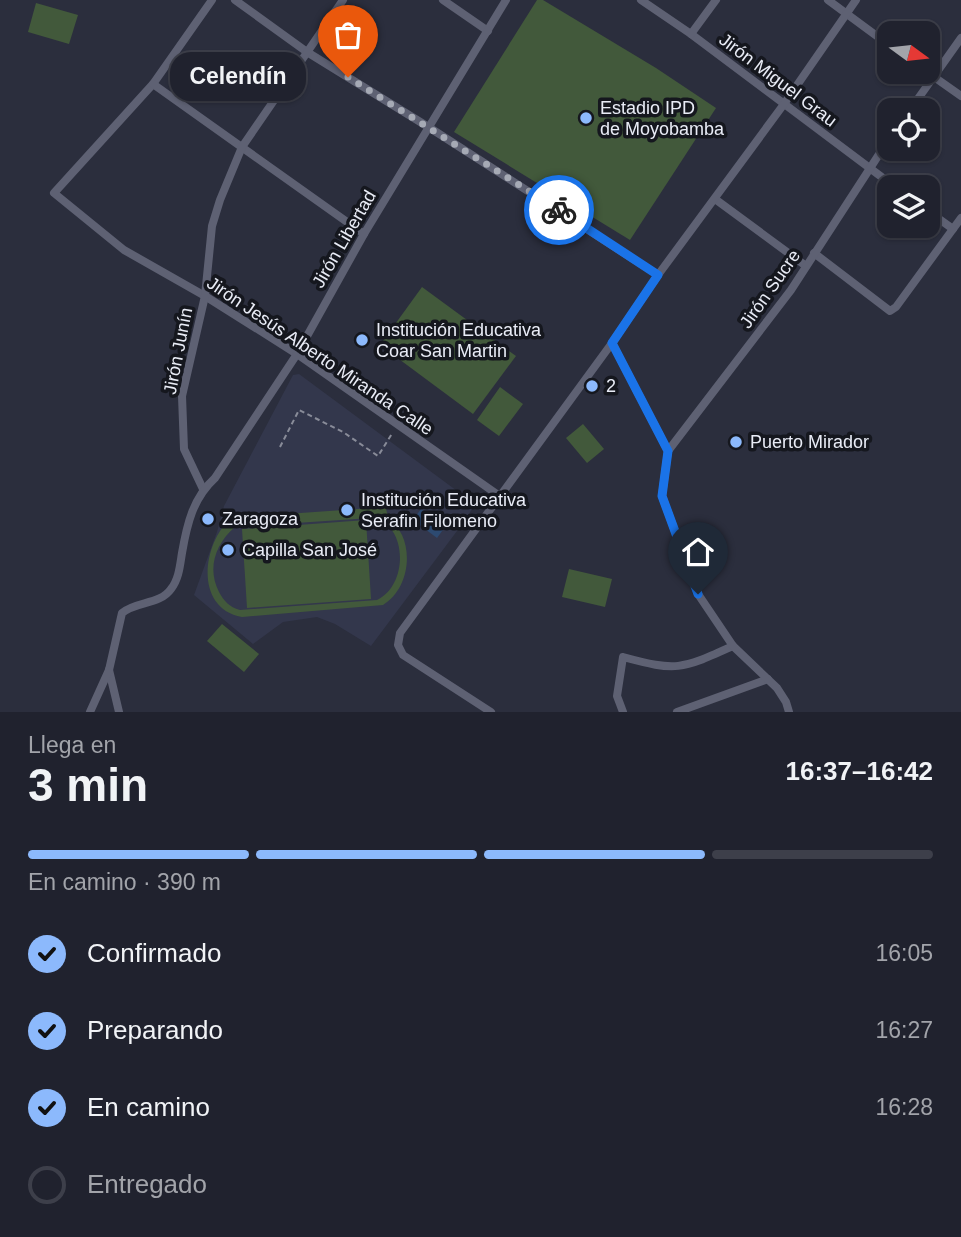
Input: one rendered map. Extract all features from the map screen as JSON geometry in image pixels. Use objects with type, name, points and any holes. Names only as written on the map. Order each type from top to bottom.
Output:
[{"type":"street","points":[[212,0],[153,84],[364,234]]},
{"type":"street","points":[[235,0],[307,52],[658,275]]},
{"type":"street","name":"Jirón Junín","points":[[203,489],[184,449],[183,396],[205,296],[212,226],[242,147],[343,0]]},
{"type":"street","points":[[443,0],[488,31]]},
{"type":"street","name":"Jirón Libertad","points":[[90,712],[108,670],[122,613],[128,608],[165,595],[174,584],[179,573],[194,505],[203,489],[215,478],[297,354],[364,234],[506,0]]},
{"type":"street","name":"Jirón Miguel Grau","points":[[641,0],[691,34],[879,175]]},
{"type":"street","points":[[691,34],[716,0]]},
{"type":"street","points":[[828,0],[877,36]]},
{"type":"street","points":[[491,712],[403,655],[398,645],[400,632],[501,497],[856,0]]},
{"type":"street","points":[[940,62],[961,38]]},
{"type":"street","points":[[940,81],[961,96]]},
{"type":"street","name":"Jirón Jesús Alberto Miranda Calle","points":[[153,84],[54,193],[124,250],[205,296],[297,354],[501,497]]},
{"type":"street","name":"Jirón Sucre","points":[[668,451],[791,290],[877,156]]},
{"type":"street","points":[[715,199],[806,266]]},
{"type":"street","points":[[814,253],[890,311],[896,307],[961,218]]},
{"type":"street","points":[[940,220],[953,229]]},
{"type":"street","points":[[612,343],[668,451],[662,496],[698,594],[733,646],[768,680],[786,702],[789,712]]},
{"type":"street","points":[[623,712],[617,696],[623,657],[673,668],[691,665],[733,646]]},
{"type":"street","points":[[108,670],[119,712]]},
{"type":"street","points":[[677,712],[768,680]]},
{"type":"path","points":[[280,447],[299,410],[343,432],[378,456],[397,425]]},
{"type":"shaded area","name":"Institución Educativa Serafin Filomeno","points":[[299,374],[472,502],[473,508],[457,531],[371,646],[335,624],[317,617],[283,622],[253,644],[194,595],[224,506],[293,375]]},
{"type":"green space","name":"Estadio IPD de Moyobamba","points":[[537,0],[543,0],[656,68],[716,108],[630,240],[454,132]]},
{"type":"green space","points":[[36,3],[78,15],[69,44],[28,32]]},
{"type":"green space","points":[[422,287],[516,356],[473,414],[380,345]]},
{"type":"green space","points":[[500,387],[523,404],[499,436],[477,420]]},
{"type":"green space","points":[[583,424],[604,449],[587,463],[566,438]]},
{"type":"green space","points":[[386,507],[405,544],[407,564],[402,583],[391,599],[383,605],[242,617],[227,611],[216,601],[210,589],[208,574],[214,543],[231,518]],"holes":[[[371,518],[383,522],[392,530],[397,541],[399,568],[388,592],[377,600],[240,610],[225,601],[215,583],[215,557],[222,541],[235,527]]]},
{"type":"green space","points":[[366,520],[371,599],[247,608],[242,529]]},
{"type":"green space","points":[[569,569],[612,579],[605,607],[562,597]]},
{"type":"green space","points":[[222,624],[259,654],[244,672],[207,641]]},
{"type":"water","points":[[421,509],[445,527],[437,538],[413,520]]},
{"type":"way so far","points":[[348,77],[559,210]]},
{"type":"place","name":"Celendín","points":[[348,77]]},
{"type":"place","name":"Estadio IPD de Moyobamba","points":[[586,118]]},
{"type":"place","name":"Institución Educativa Coar San Martin","points":[[362,340]]},
{"type":"place","name":"2","points":[[592,386]]},
{"type":"place","name":"Puerto Mirador","points":[[736,442]]},
{"type":"place","name":"Institución Educativa Serafin Filomeno","points":[[347,510]]},
{"type":"place","name":"Zaragoza","points":[[208,519]]},
{"type":"place","name":"Capilla San José","points":[[228,550]]},
{"type":"route","points":[[559,210],[658,275],[612,343],[668,451],[662,479],[662,496],[698,594]]}]
